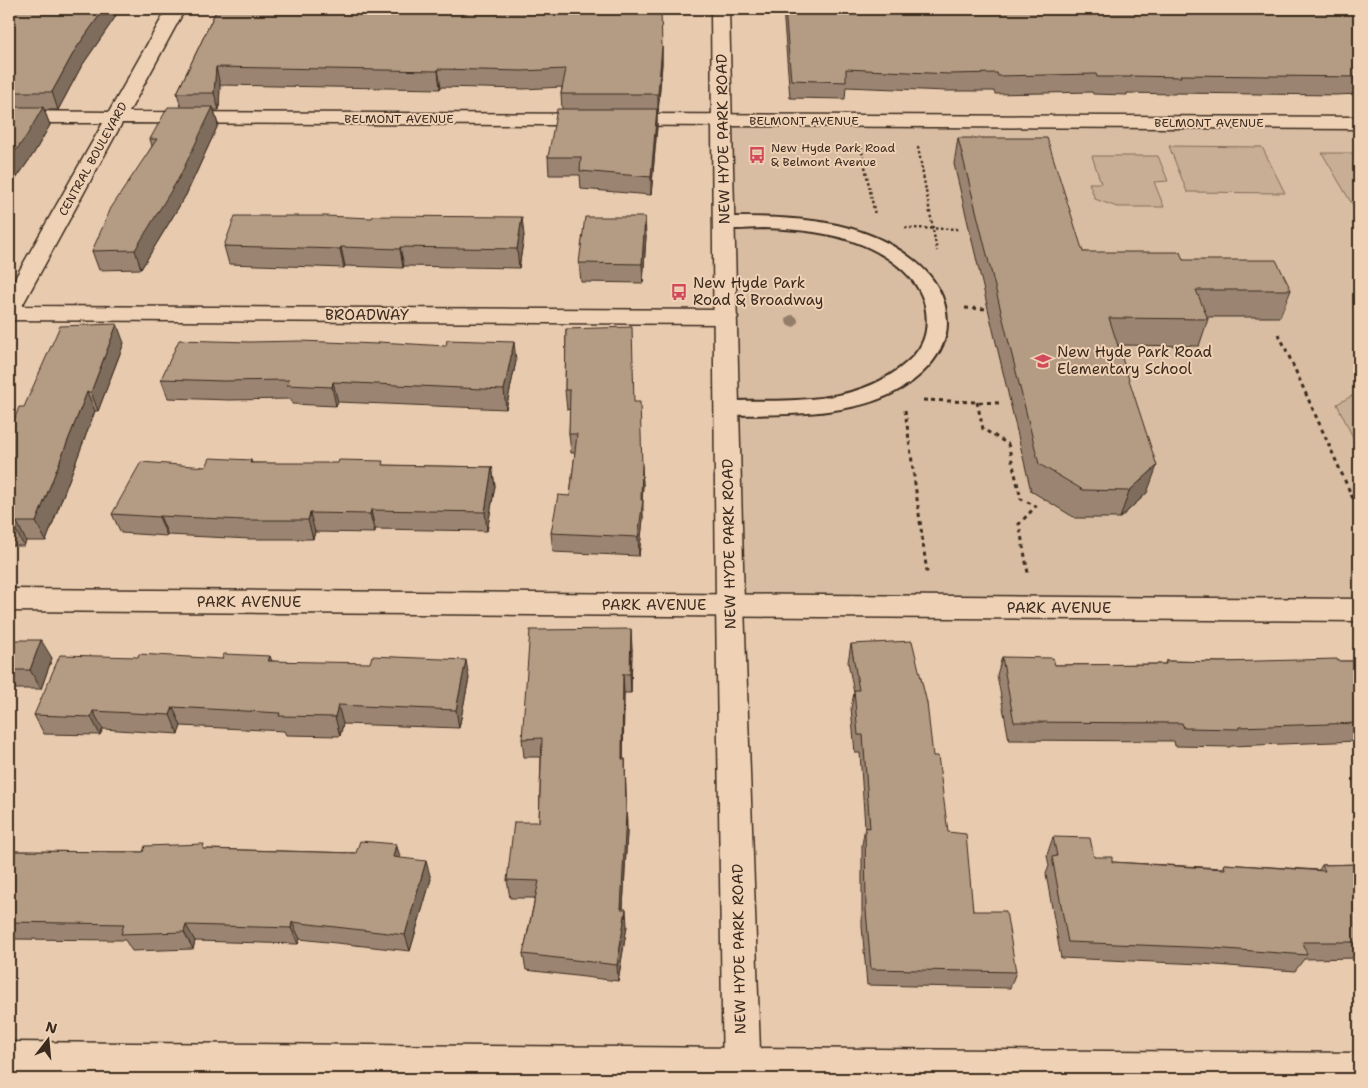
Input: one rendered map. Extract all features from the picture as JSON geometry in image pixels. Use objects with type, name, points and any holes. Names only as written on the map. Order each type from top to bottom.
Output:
[{"type":"street","name":"CENTRAL BOULEVARD","points":[[9,309],[176,9]]},
{"type":"street","name":"NEW HYDE PARK ROAD","points":[[720,9],[730,605],[742,1073]]},
{"type":"street","name":"BELMONT AVENUE","points":[[9,117],[1359,123]]},
{"type":"street","name":"BROADWAY","points":[[9,313],[726,317]]},
{"type":"street","name":"PARK AVENUE","points":[[9,600],[1359,610]]},
{"type":"street","points":[[9,1060],[742,1073],[1359,1072]]},
{"type":"lane","points":[[724,222],[775,222],[820,225],[862,236],[898,254],[924,279],[938,307],[936,337],[919,365],[886,388],[842,402],[727,408]]},
{"type":"path","points":[[860,143],[876,218]]},
{"type":"path","points":[[917,143],[937,255]]},
{"type":"path","points":[[896,228],[960,228]]},
{"type":"path","points":[[963,310],[962,308],[988,308]]},
{"type":"path","points":[[1279,334],[1359,512]]},
{"type":"path","points":[[922,400],[1001,403]]},
{"type":"path","points":[[977,402],[983,429],[1008,444],[1021,499],[1036,506],[1019,524],[1028,573]]},
{"type":"path","points":[[905,409],[927,573]]},
{"type":"shaded area","name":"New Hyde Park Road Elementary School","points":[[723,121],[1359,125],[1359,603],[730,597]]},
{"type":"shaded area","points":[[1169,146],[1262,147],[1285,193],[1187,192]]},
{"type":"shaded area","points":[[1322,153],[1359,153],[1359,204],[1352,204]]},
{"type":"shaded area","points":[[1092,156],[1158,156],[1168,181],[1154,182],[1164,207],[1117,207],[1095,199],[1089,183],[1101,183]]},
{"type":"shaded area","points":[[1359,392],[1359,450],[1337,404]]},
{"type":"building","points":[[9,9],[104,9],[75,50],[52,92],[9,92]]},
{"type":"building","points":[[217,9],[661,9],[662,47],[658,94],[561,94],[566,69],[522,71],[438,69],[438,71],[216,67],[214,93],[177,93]]},
{"type":"building","points":[[785,9],[1359,9],[1359,77],[1180,75],[1181,77],[1097,77],[1096,74],[998,76],[997,73],[949,74],[846,69],[846,82],[791,80]]},
{"type":"building","points":[[9,107],[43,107],[27,135],[9,160]]},
{"type":"building","points":[[168,107],[213,107],[180,176],[135,250],[92,251],[111,208],[157,139],[150,139]]},
{"type":"building","points":[[557,109],[657,109],[651,177],[580,171],[581,157],[548,157]]},
{"type":"building","points":[[958,138],[1047,138],[1083,252],[1180,252],[1183,260],[1276,260],[1291,290],[1196,290],[1208,319],[1109,318],[1157,466],[1129,491],[1083,490],[1039,464]]},
{"type":"building","points":[[235,216],[372,218],[373,216],[522,217],[517,249],[341,247],[340,249],[224,246]]},
{"type":"building","points":[[585,217],[645,217],[642,264],[579,263]]},
{"type":"building","points":[[117,324],[91,392],[87,392],[36,522],[17,522],[14,527],[9,527],[9,434],[19,407],[24,407],[60,326]]},
{"type":"building","points":[[632,327],[634,402],[640,402],[641,500],[643,500],[638,537],[551,533],[558,495],[570,496],[577,434],[569,434],[570,390],[565,390],[566,329]]},
{"type":"building","points":[[179,340],[378,344],[379,342],[446,346],[447,340],[514,342],[504,390],[333,382],[332,387],[287,385],[289,380],[223,381],[161,379]]},
{"type":"building","points":[[210,458],[251,460],[250,463],[338,463],[339,460],[383,461],[382,465],[492,467],[485,512],[371,510],[370,514],[310,513],[308,520],[243,520],[112,514],[141,462],[206,467]]},
{"type":"building","points":[[631,629],[630,674],[623,674],[622,759],[625,759],[626,814],[621,909],[626,909],[617,965],[523,954],[539,881],[507,880],[514,822],[539,822],[542,738],[522,739],[530,630]]},
{"type":"building","points":[[9,640],[41,640],[30,670],[9,670]]},
{"type":"building","points":[[912,641],[927,703],[933,756],[938,756],[948,832],[966,834],[973,911],[1006,911],[1016,972],[871,969],[866,910],[865,827],[870,828],[863,735],[858,735],[854,690],[859,690],[851,644]]},
{"type":"building","points":[[139,654],[222,659],[224,654],[270,656],[268,661],[370,663],[372,656],[466,660],[456,710],[338,705],[335,717],[279,716],[280,713],[173,707],[170,715],[93,711],[91,717],[34,715],[60,655],[138,657]]},
{"type":"building","points":[[1002,657],[1053,658],[1055,665],[1166,664],[1166,661],[1220,662],[1337,659],[1338,661],[1359,661],[1359,723],[1239,727],[1239,729],[1184,728],[1182,723],[1014,722]]},
{"type":"building","points":[[1053,837],[1090,838],[1094,857],[1112,857],[1112,862],[1225,869],[1224,864],[1325,871],[1322,865],[1359,864],[1359,942],[1303,942],[1307,955],[1212,948],[1068,942],[1052,857],[1057,856]]},
{"type":"building","points":[[360,841],[396,844],[393,857],[426,861],[405,935],[292,922],[291,928],[186,925],[184,932],[121,934],[124,924],[9,922],[9,851],[143,852],[145,846],[204,844],[203,849],[356,853]]},
{"type":"place","name":"New Hyde Park Road & Belmont Avenue","points":[[757,155]]},
{"type":"place","name":"New Hyde Park Road & Broadway","points":[[679,292]]},
{"type":"place","name":"New Hyde Park Road Elementary School","points":[[1043,361]]}]
